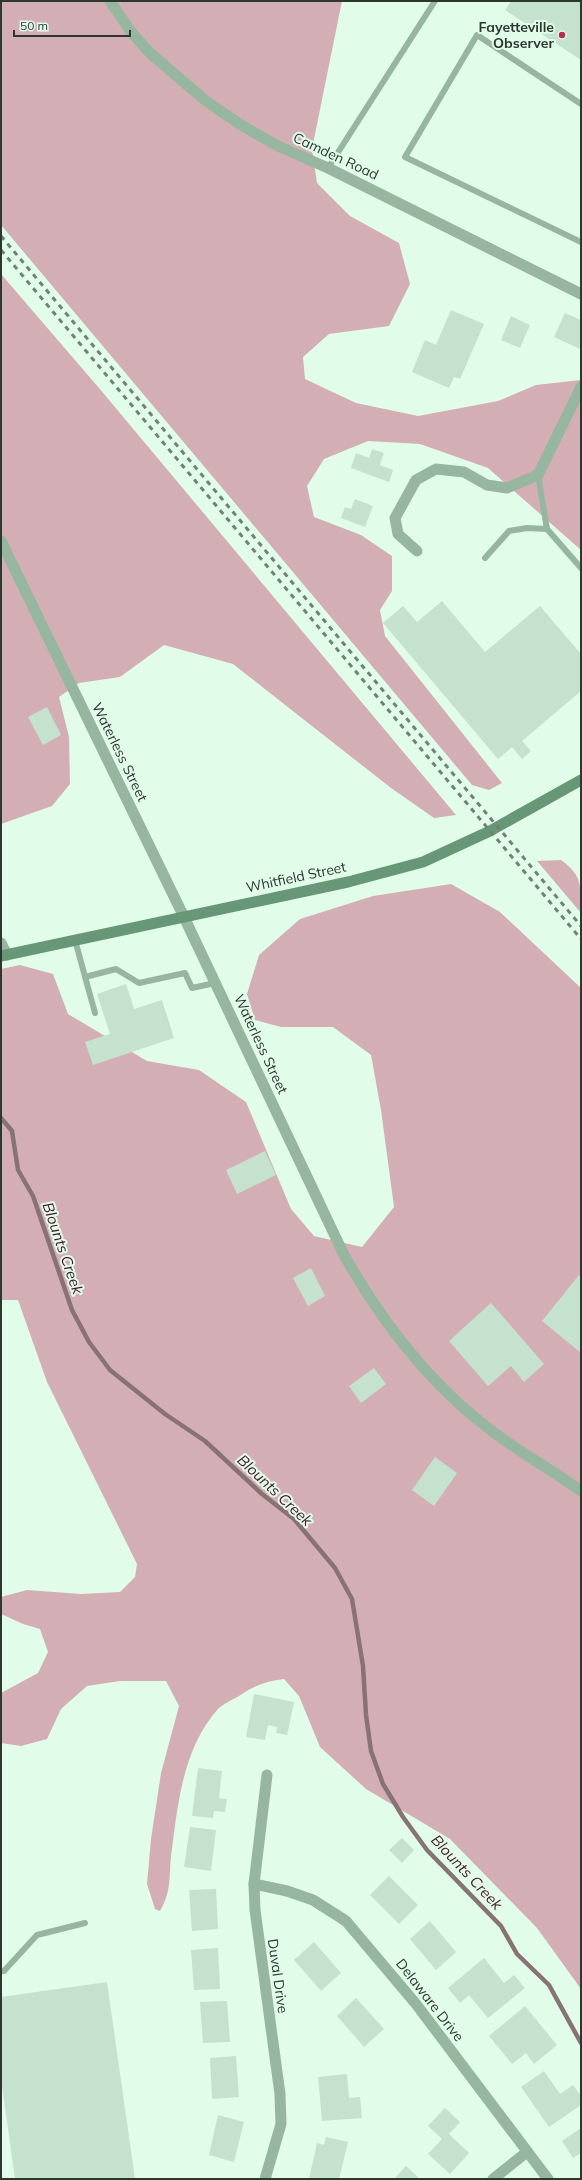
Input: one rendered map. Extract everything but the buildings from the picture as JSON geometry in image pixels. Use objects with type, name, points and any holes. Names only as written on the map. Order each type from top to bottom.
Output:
[{"type":"main road","name":"Whitfield Street","points":[[4,955],[348,882],[423,862],[490,831],[581,780]]},
{"type":"street","name":"Camden Road","points":[[110,1],[131,32],[150,53],[206,102],[241,125],[278,146],[328,168],[581,294]]},
{"type":"street","points":[[417,551],[398,534],[394,518],[416,480],[436,469],[464,472],[487,485],[507,488],[538,475],[581,387]]},
{"type":"street","name":"Waterless Street","points":[[1,542],[184,917],[344,1255],[364,1292],[386,1324],[417,1363],[470,1414],[500,1438],[581,1491]]},
{"type":"street","points":[[1,943],[4,955]]},
{"type":"street","name":"Duval Drive","points":[[265,2179],[281,2124],[280,2094],[255,1910],[254,1884],[267,1775]]},
{"type":"street","name":"Delaware Drive","points":[[254,1884],[287,1891],[313,1900],[346,1921],[416,2004],[548,2179]]},
{"type":"street","points":[[493,2179],[527,2152]]},
{"type":"lane","points":[[328,168],[435,1]]},
{"type":"lane","points":[[581,104],[477,35],[405,157],[581,242]]},
{"type":"lane","points":[[538,475],[547,529],[581,568]]},
{"type":"lane","points":[[485,558],[509,531],[526,528],[547,529]]},
{"type":"lane","points":[[75,940],[95,1013]]},
{"type":"lane","points":[[85,977],[116,969],[139,983],[185,973],[192,988],[215,983]]},
{"type":"lane","points":[[1,1971],[4,1971],[37,1935],[86,1923]]},
{"type":"shaded area","points":[[1,1],[342,1],[312,149],[317,183],[350,216],[399,243],[410,284],[389,326],[329,334],[303,357],[305,379],[356,403],[418,416],[498,401],[536,385],[581,380],[581,550],[488,468],[420,444],[368,441],[324,459],[307,486],[314,517],[361,535],[392,556],[392,591],[380,610],[385,636],[502,783],[489,790],[472,785],[1,225]]},
{"type":"shaded area","points":[[1,274],[99,388],[456,815],[434,818],[391,788],[233,664],[164,645],[120,677],[79,683],[59,697],[69,737],[70,784],[52,806],[1,824]]},
{"type":"shaded area","points":[[561,860],[568,865],[577,876],[581,895],[581,913],[537,861]]},
{"type":"shaded area","points":[[451,884],[500,912],[581,988],[581,1989],[537,1928],[450,1839],[366,1789],[320,1747],[299,1696],[284,1679],[271,1681],[249,1689],[222,1705],[197,1740],[184,1775],[177,1812],[167,1896],[160,1911],[155,1909],[147,1884],[151,1839],[161,1773],[179,1706],[166,1681],[120,1681],[87,1686],[61,1709],[47,1739],[21,1746],[1,1743],[1,1693],[38,1673],[48,1652],[40,1629],[23,1624],[1,1614],[1,1597],[27,1590],[81,1594],[120,1592],[135,1577],[137,1564],[47,1382],[18,1300],[1,1300],[1,969],[20,965],[53,974],[68,1014],[147,1061],[199,1070],[246,1102],[291,1209],[314,1236],[362,1247],[394,1207],[381,1110],[371,1055],[333,1027],[281,1027],[255,1020],[247,994],[259,955],[300,919],[373,896]]},
{"type":"waterway","name":"Blounts Creek","points":[[1,1118],[12,1131],[18,1170],[33,1196],[72,1310],[89,1342],[110,1370],[165,1414],[205,1441],[262,1494],[294,1519],[335,1568],[352,1599],[363,1666],[366,1715],[371,1751],[383,1784],[403,1817],[427,1850],[501,1926],[517,1954],[549,1985],[581,2043]]},
{"type":"railway","points":[[1,236],[581,926]]},
{"type":"railway","points":[[1,250],[581,939]]},
{"type":"place","name":"Fayetteville Observer","points":[[562,35]]}]
